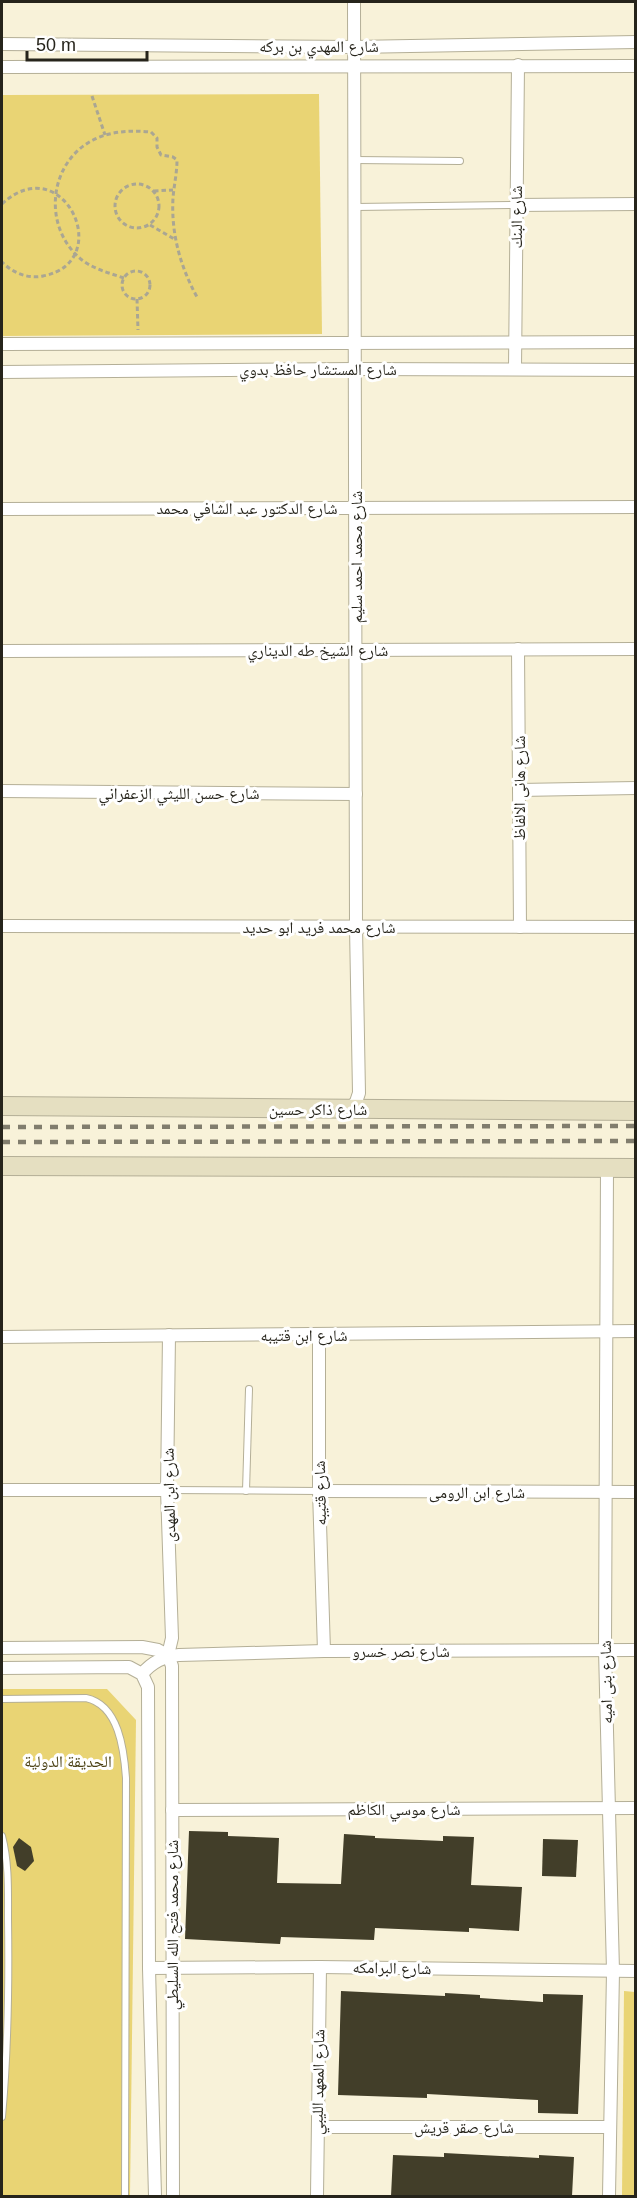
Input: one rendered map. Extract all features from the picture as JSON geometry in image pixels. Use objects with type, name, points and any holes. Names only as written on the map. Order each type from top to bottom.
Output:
[{"type":"main road","name":"شارع ذاكر حسين","points":[[2,1107],[636,1111]]},
{"type":"main road","points":[[2,1166],[636,1168]]},
{"type":"street","name":"شارع محمد احمد سليم","points":[[349,1109],[356,1102],[359,1093],[356,927],[354,2]]},
{"type":"street","name":"شارع المهدي بن بركه","points":[[2,44],[354,47],[636,42]]},
{"type":"street","name":"شارع البنك","points":[[515,369],[518,66]]},
{"type":"street","name":"شارع المهدي بن بركه","points":[[2,67],[636,66]]},
{"type":"street","points":[[516,205],[636,204]]},
{"type":"street","name":"شارع المستشار حافظ بدوي","points":[[2,344],[636,342]]},
{"type":"street","name":"شارع المستشار حافظ بدوي","points":[[2,372],[355,369],[636,370]]},
{"type":"street","name":"شارع الدكتور عبد الشافي محمد","points":[[2,509],[636,507]]},
{"type":"street","name":"شارع هانى الالفاظ","points":[[518,649],[520,927]]},
{"type":"street","name":"شارع الشيخ طه الديناري","points":[[2,651],[636,649]]},
{"type":"street","points":[[519,790],[636,788]]},
{"type":"street","name":"شارع حسن الليثي الزعفراني","points":[[2,791],[356,794]]},
{"type":"street","name":"شارع محمد فريد ابو حديد","points":[[2,926],[636,927]]},
{"type":"street","name":"شارع بنى اميه","points":[[607,1167],[605,1650],[613,1971],[609,2196]]},
{"type":"street","name":"شارع ابن قتيبه","points":[[2,1337],[636,1331]]},
{"type":"street","name":"شارع ابن المهدى","points":[[168,1655],[172,1638],[167,1490],[169,1335]]},
{"type":"street","name":"شارع قتيبه","points":[[319,1335],[324,1651]]},
{"type":"street","points":[[2,1490],[167,1490]]},
{"type":"street","name":"شارع ابن الرومى","points":[[320,1491],[636,1492]]},
{"type":"street","points":[[172,1638],[179,1648],[190,1654]]},
{"type":"street","points":[[127,1667],[128,1647]]},
{"type":"street","name":"شارع نصر خسرو","points":[[2,1648],[128,1647],[150,1648],[168,1655],[324,1651],[636,1650]]},
{"type":"street","points":[[2,1668],[127,1667],[142,1674],[154,1663],[168,1655]]},
{"type":"street","name":"شارع محمد فتح الله السليطي","points":[[168,1655],[172,1666],[173,2196]]},
{"type":"street","name":"شارع محمد فتح الله السليطي","points":[[142,1674],[149,1693],[149,1968],[155,2196]]},
{"type":"street","name":"شارع موسي الكاظم","points":[[172,1810],[636,1808]]},
{"type":"street","name":"شارع البرامكه","points":[[149,1968],[320,1966],[636,1971]]},
{"type":"street","name":"شارع المعهد الليبي","points":[[317,2196],[320,1966]]},
{"type":"street","name":"شارع صقر قريش","points":[[318,2127],[610,2127]]},
{"type":"lane","points":[[354,160],[460,161]]},
{"type":"lane","points":[[354,207],[516,205]]},
{"type":"lane","points":[[246,1491],[249,1389]]},
{"type":"lane","points":[[167,1490],[320,1491]]},
{"type":"lane","points":[[2,1699],[86,1698],[94,1700],[108,1710],[122,1748],[126,1778],[125,2196]]},
{"type":"lane","points":[[2,1836],[7,1869],[2,2117]]},
{"type":"path","points":[[92,96],[105,135]]},
{"type":"path","points":[[124,278],[97,269],[75,253],[66,243],[58,226],[54,207],[55,194],[61,175],[71,157],[81,148],[105,135],[128,131],[154,134],[157,138],[158,151],[177,160],[174,190],[176,240],[180,262],[197,297]]},
{"type":"path","points":[[143,184],[154,191],[158,197],[160,209],[150,225],[137,229],[124,224],[116,214],[116,200],[123,189],[143,184]]},
{"type":"path","points":[[2,204],[17,193],[26,190],[46,190],[63,199],[75,215],[79,234],[75,253],[62,268],[44,276],[24,276],[2,262]]},
{"type":"path","points":[[154,191],[174,190]]},
{"type":"path","points":[[150,225],[176,240]]},
{"type":"path","points":[[139,270],[149,277],[151,283],[147,294],[136,299],[127,296],[122,283],[128,273],[139,270]]},
{"type":"path","points":[[136,299],[139,342]]},
{"type":"green space","points":[[319,94],[322,334],[2,336],[2,95]]},
{"type":"green space","name":"الحديقة الدولية","points":[[2,1689],[107,1689],[136,1720],[130,2196],[2,2196]]},
{"type":"green space","points":[[624,1991],[635,1992],[635,2196],[622,2196]]},
{"type":"building","points":[[189,1831],[228,1832],[228,1836],[279,1838],[277,1883],[341,1884],[344,1834],[375,1836],[375,1838],[443,1841],[443,1836],[474,1837],[471,1885],[522,1887],[519,1931],[469,1928],[469,1932],[375,1928],[374,1940],[281,1937],[280,1944],[185,1939]]},
{"type":"building","points":[[19,1838],[31,1847],[34,1861],[25,1871],[17,1866],[13,1847]]},
{"type":"building","points":[[543,1839],[578,1840],[576,1877],[542,1876]]},
{"type":"building","points":[[341,1991],[445,1996],[445,1993],[543,2002],[543,1994],[583,1995],[578,2114],[538,2113],[538,2100],[427,2094],[427,2098],[338,2095]]},
{"type":"building","points":[[444,2153],[539,2158],[539,2155],[574,2157],[572,2196],[391,2196],[393,2155],[444,2157]]},
{"type":"railway","points":[[2,1127],[636,1126]]},
{"type":"railway","points":[[2,1142],[636,1141]]}]
